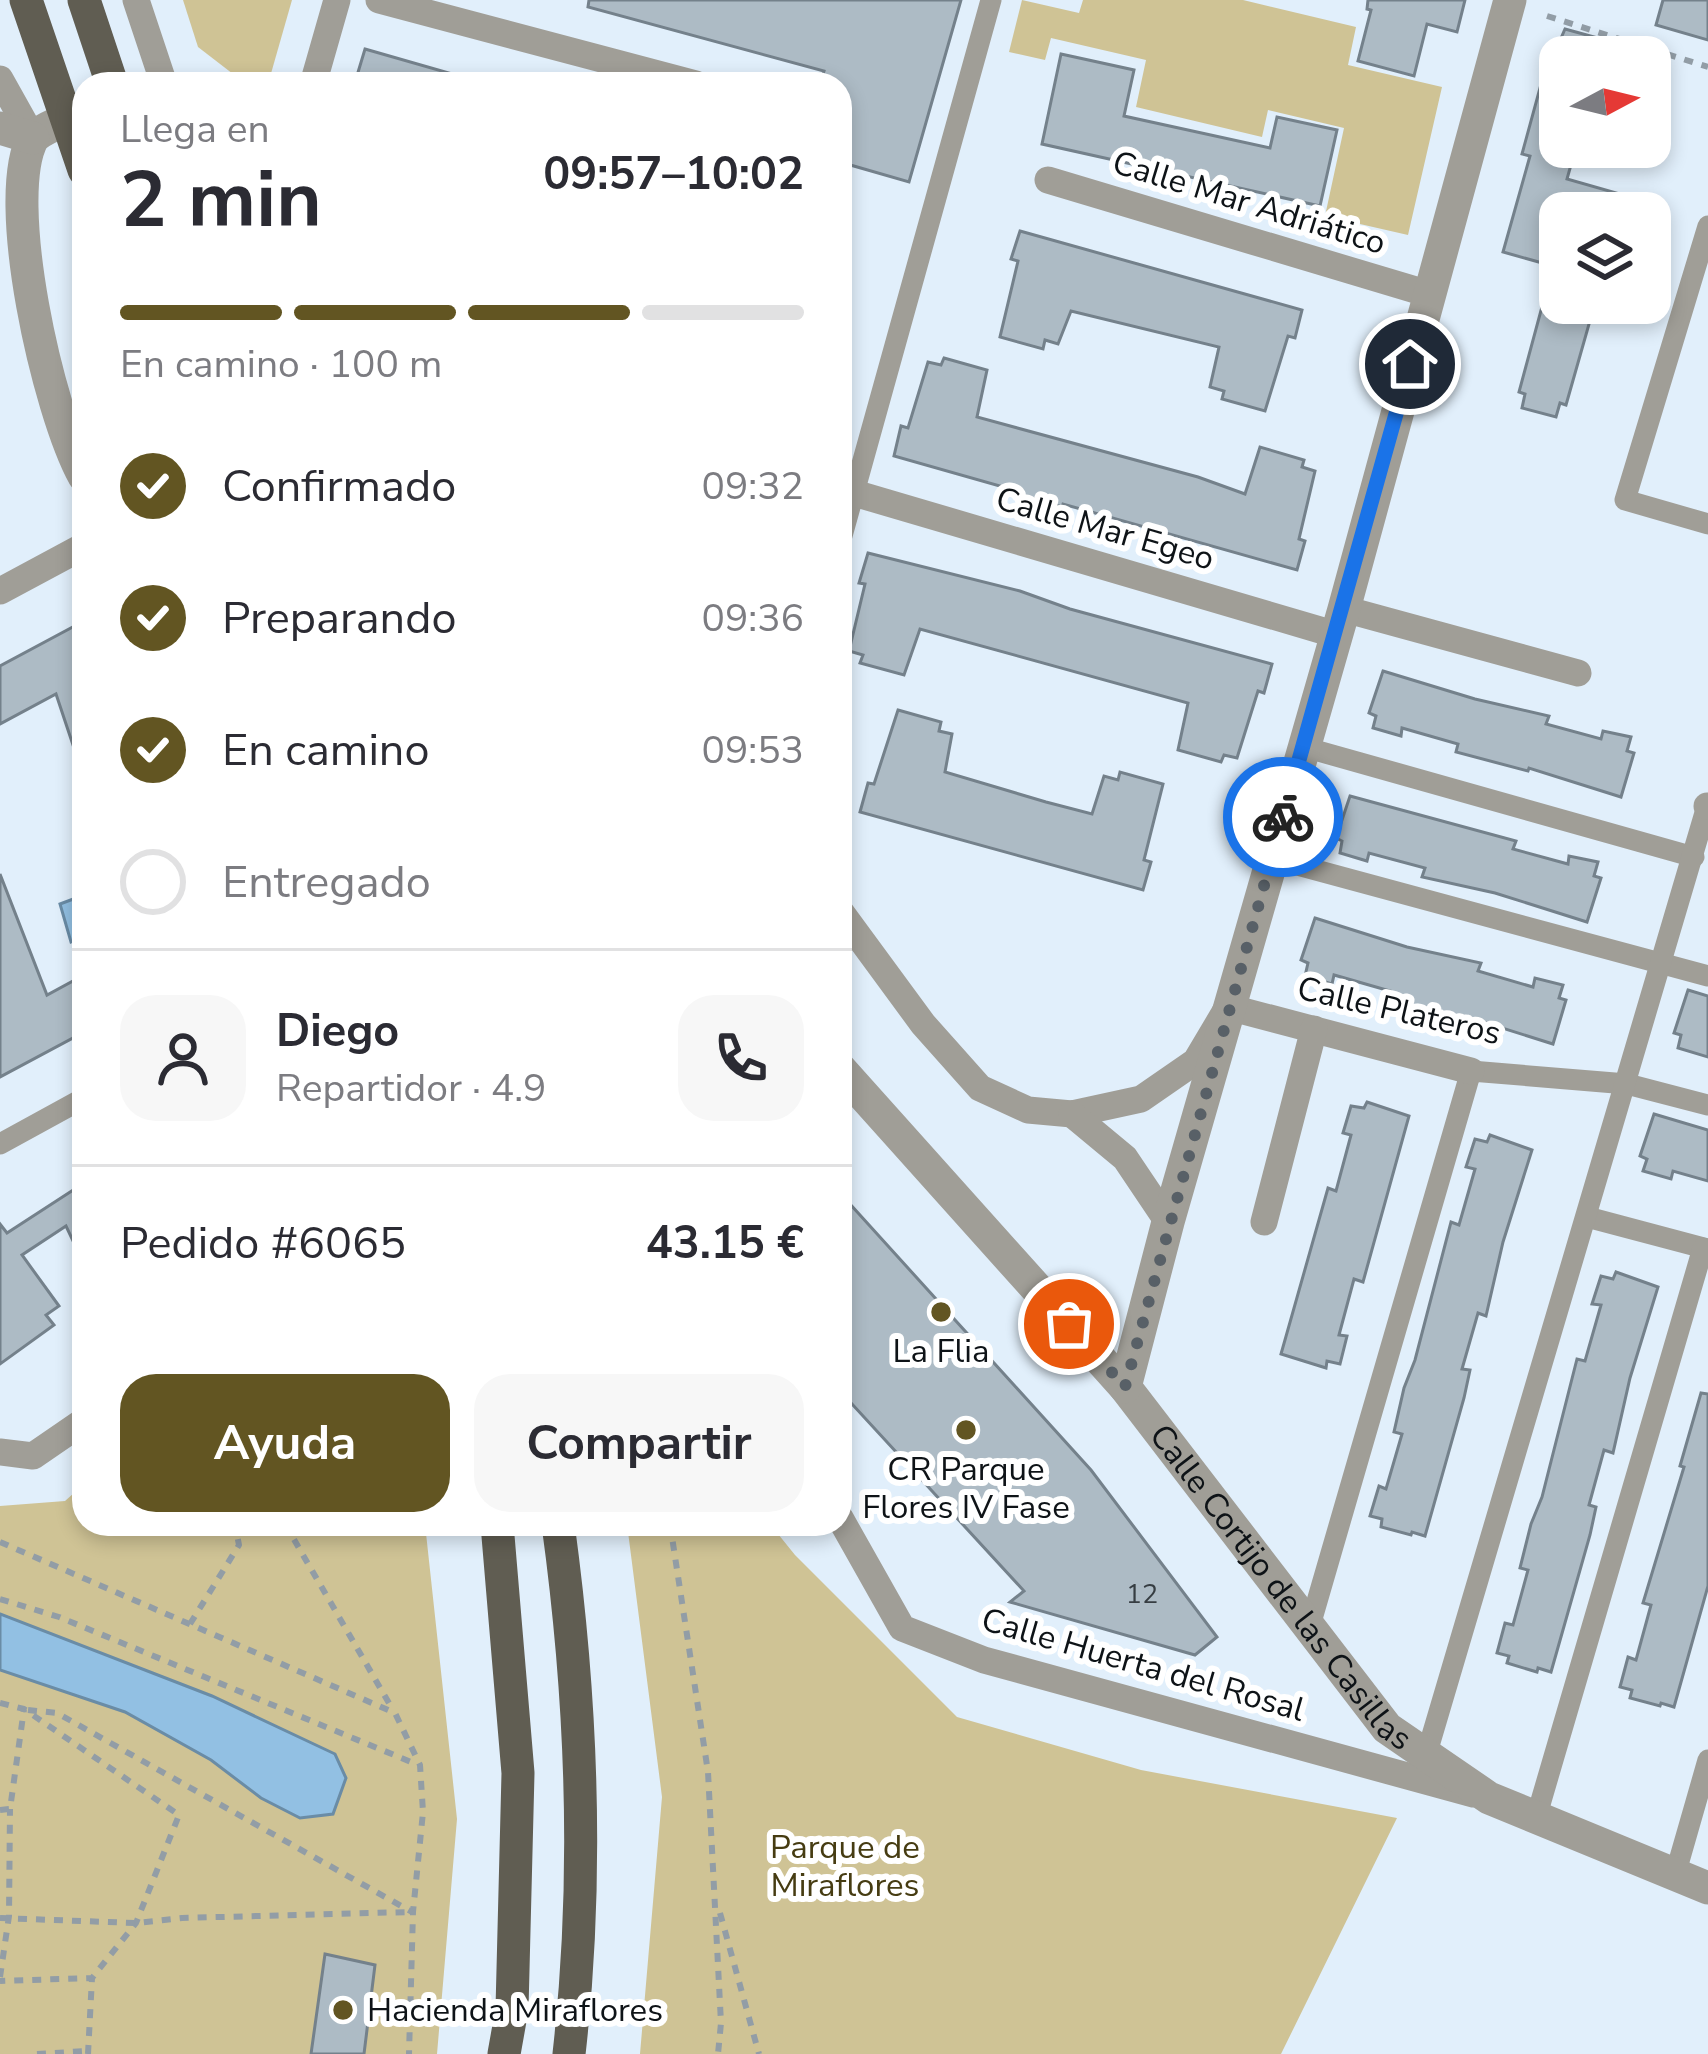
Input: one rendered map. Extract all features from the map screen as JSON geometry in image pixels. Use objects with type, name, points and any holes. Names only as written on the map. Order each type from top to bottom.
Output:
[{"type":"main road","points":[[26,0],[72,110]]},
{"type":"main road","points":[[84,0],[108,72]]},
{"type":"main road","points":[[498,1536],[518,1773],[512,2009],[504,2054]]},
{"type":"main road","points":[[560,1536],[572,1628],[581,1774],[578,1929],[569,2054]]},
{"type":"street","points":[[136,0],[160,72]]},
{"type":"street","points":[[317,72],[337,0]]},
{"type":"street","points":[[379,0],[651,72]]},
{"type":"street","points":[[852,500],[991,0]]},
{"type":"street","points":[[1125,1387],[1510,0]]},
{"type":"street","points":[[0,79],[16,133],[4,234],[33,346],[72,455]]},
{"type":"street","points":[[16,133],[72,118]]},
{"type":"street","name":"Calle Mar Adriático","points":[[1048,180],[1429,294]]},
{"type":"street","points":[[1708,226],[1625,500],[1708,524]]},
{"type":"street","name":"Calle Mar Egeo","points":[[854,493],[1341,622],[1578,674]]},
{"type":"street","points":[[0,591],[72,552]]},
{"type":"street","points":[[1304,747],[1694,857]]},
{"type":"street","points":[[1423,1767],[1708,806]]},
{"type":"street","points":[[1271,858],[1708,976]]},
{"type":"street","points":[[852,927],[923,1024],[980,1088],[1028,1110],[1072,1114],[1141,1099],[1196,1060],[1228,1007]]},
{"type":"street","name":"Calle Plateros","points":[[1228,1007],[1472,1071],[1627,1084],[1708,1106]]},
{"type":"street","points":[[1264,1222],[1314,1029]]},
{"type":"street","points":[[1309,1630],[1472,1071]]},
{"type":"street","name":"Calle Cortijo de las Casillas","points":[[852,1082],[1125,1387],[1309,1630],[1423,1767],[1708,1888]]},
{"type":"street","points":[[0,1144],[72,1105]]},
{"type":"street","points":[[1072,1114],[1125,1158],[1168,1222]]},
{"type":"street","points":[[1536,1818],[1706,1248],[1587,1216]]},
{"type":"street","points":[[0,1452],[33,1456],[72,1428]]},
{"type":"street","name":"Calle Huerta del Rosal","points":[[850,1536],[902,1628],[984,1660],[1423,1767]]},
{"type":"street","points":[[1675,1875],[1708,1760]]},
{"type":"path","points":[[1546,16],[1708,67]]},
{"type":"path","points":[[190,1624],[239,1545],[238,1536]]},
{"type":"path","points":[[292,1536],[420,1765],[423,1812],[413,1912],[409,2054]]},
{"type":"path","points":[[672,1536],[708,1772],[721,2023],[718,2054]]},
{"type":"path","points":[[0,1542],[394,1713]]},
{"type":"path","points":[[0,1599],[58,1617],[420,1765]]},
{"type":"path","points":[[0,1706],[57,1713],[413,1912]]},
{"type":"path","points":[[24,1709],[5,1810],[0,1979],[92,1978]]},
{"type":"path","points":[[24,1709],[179,1815],[136,1923],[92,1978],[88,2052],[37,2054]]},
{"type":"path","points":[[716,1898],[759,2054]]},
{"type":"path","points":[[4,1917],[136,1923],[413,1912]]},
{"type":"green space","points":[[183,0],[292,0],[271,72],[230,72],[198,47]]},
{"type":"green space","points":[[1022,0],[1079,13],[1083,0],[1243,0],[1356,27],[1348,65],[1442,87],[1408,235],[1325,216],[1344,128],[1268,110],[1262,137],[1136,107],[1146,60],[1051,38],[1045,60],[1009,52]]},
{"type":"green space","points":[[72,1495],[72,1536],[426,1536],[457,1819],[437,2054],[0,2054],[0,1506],[65,1501]]},
{"type":"green space","name":"Parque de Miraflores","points":[[629,1536],[780,1536],[957,1717],[1141,1770],[1397,1818],[1281,2054],[640,2054],[662,1797]]},
{"type":"water","points":[[72,900],[71,942],[60,904]]},
{"type":"water","points":[[0,1614],[212,1696],[335,1754],[346,1778],[333,1814],[300,1818],[125,1712],[0,1670]]},
{"type":"building","points":[[589,0],[961,0],[909,182],[852,165],[852,72],[824,72],[588,7]]},
{"type":"building","points":[[1368,0],[1465,0],[1457,32],[1427,24],[1414,76],[1358,61],[1371,10]]},
{"type":"building","points":[[1663,0],[1708,0],[1708,40],[1656,25]]},
{"type":"building","points":[[1565,29],[1591,36],[1562,36]]},
{"type":"building","points":[[365,49],[446,72],[358,72]]},
{"type":"building","points":[[1061,54],[1134,70],[1124,116],[1270,148],[1277,117],[1337,130],[1320,206],[1042,144]]},
{"type":"building","points":[[1539,92],[1539,168],[1570,168],[1567,179],[1613,192],[1539,192],[1539,262],[1503,252],[1530,156],[1522,154]]},
{"type":"building","points":[[1020,231],[1302,310],[1295,338],[1288,336],[1265,411],[1222,399],[1224,391],[1210,387],[1219,347],[1071,311],[1058,344],[1045,340],[1043,349],[1000,337],[1018,261],[1011,259]]},
{"type":"building","points":[[1539,318],[1539,324],[1589,324],[1566,405],[1560,403],[1556,417],[1522,408],[1525,394],[1519,392]]},
{"type":"building","points":[[944,358],[987,370],[977,417],[1245,494],[1260,447],[1304,460],[1302,467],[1315,471],[1297,570],[894,456],[901,426],[908,428],[928,362],[941,365]]},
{"type":"building","points":[[868,553],[1020,591],[1272,664],[1264,693],[1258,691],[1237,758],[1224,755],[1221,762],[1178,750],[1188,703],[920,629],[904,675],[860,663],[863,655],[852,652],[865,584],[859,583]]},
{"type":"building","points":[[72,627],[72,742],[56,694],[0,724],[0,666]]},
{"type":"building","points":[[1383,671],[1549,716],[1546,724],[1601,739],[1603,731],[1631,737],[1627,751],[1634,753],[1621,797],[1529,768],[1456,752],[1458,744],[1402,728],[1401,736],[1373,728],[1376,716],[1369,713]]},
{"type":"building","points":[[898,710],[941,722],[939,731],[952,734],[945,772],[1046,802],[1092,814],[1104,776],[1118,780],[1120,772],[1163,784],[1144,860],[1151,862],[1143,890],[860,812]]},
{"type":"building","points":[[1350,796],[1516,841],[1513,849],[1568,864],[1569,856],[1598,862],[1594,876],[1601,878],[1587,922],[1495,893],[1422,877],[1425,868],[1369,853],[1367,861],[1340,853],[1342,841],[1336,838]]},
{"type":"building","points":[[0,874],[47,995],[72,981],[72,1038],[0,1077]]},
{"type":"building","points":[[1315,918],[1407,947],[1481,963],[1478,971],[1533,987],[1535,978],[1563,985],[1559,998],[1566,1000],[1553,1044],[1461,1015],[1387,999],[1390,991],[1334,975],[1332,984],[1305,976],[1308,963],[1301,960]]},
{"type":"building","points":[[1688,990],[1708,996],[1708,1057],[1678,1048],[1681,1035],[1674,1033]]},
{"type":"building","points":[[1367,1102],[1409,1116],[1363,1282],[1354,1279],[1339,1335],[1347,1336],[1340,1364],[1327,1361],[1326,1368],[1281,1354],[1328,1188],[1336,1191],[1351,1135],[1343,1133],[1351,1106],[1364,1108]]},
{"type":"building","points":[[1654,1114],[1708,1130],[1708,1181],[1673,1171],[1671,1179],[1643,1171],[1647,1159],[1640,1156]]},
{"type":"building","points":[[1490,1135],[1532,1150],[1486,1316],[1478,1313],[1462,1369],[1470,1370],[1464,1398],[1425,1536],[1411,1535],[1381,1527],[1382,1519],[1370,1516],[1379,1486],[1386,1489],[1402,1434],[1394,1432],[1404,1388],[1451,1222],[1459,1225],[1475,1169],[1466,1167],[1475,1139],[1487,1142]]},
{"type":"building","points":[[72,1191],[72,1239],[66,1226],[22,1255],[59,1306],[46,1315],[54,1325],[0,1364],[0,1224],[7,1233]]},
{"type":"building","name":"CR Parque Flores IV Fase","points":[[852,1206],[1091,1470],[1217,1637],[1195,1655],[1010,1602],[1024,1591],[852,1404]]},
{"type":"building","points":[[1616,1272],[1658,1287],[1613,1453],[1604,1450],[1589,1505],[1596,1507],[1590,1535],[1551,1672],[1538,1668],[1537,1672],[1507,1663],[1509,1656],[1497,1653],[1505,1623],[1513,1625],[1528,1570],[1520,1568],[1577,1359],[1585,1361],[1601,1305],[1592,1304],[1601,1276],[1613,1279]]},
{"type":"building","points":[[1701,1393],[1708,1394],[1708,1586],[1674,1707],[1660,1706],[1630,1698],[1632,1690],[1620,1687],[1628,1657],[1636,1660],[1651,1605],[1643,1603]]},
{"type":"building","name":"Hacienda Miraflores","points":[[325,1954],[375,1965],[364,2054],[311,2054]]},
{"type":"way so far","points":[[1069,1324],[1125,1387],[1283,817]]},
{"type":"place","name":"La Flia","points":[[941,1312]]},
{"type":"place","name":"CR Parque Flores IV Fase","points":[[966,1430]]},
{"type":"place","name":"Hacienda Miraflores","points":[[343,2010]]},
{"type":"route","points":[[1283,817],[1410,364]]}]
